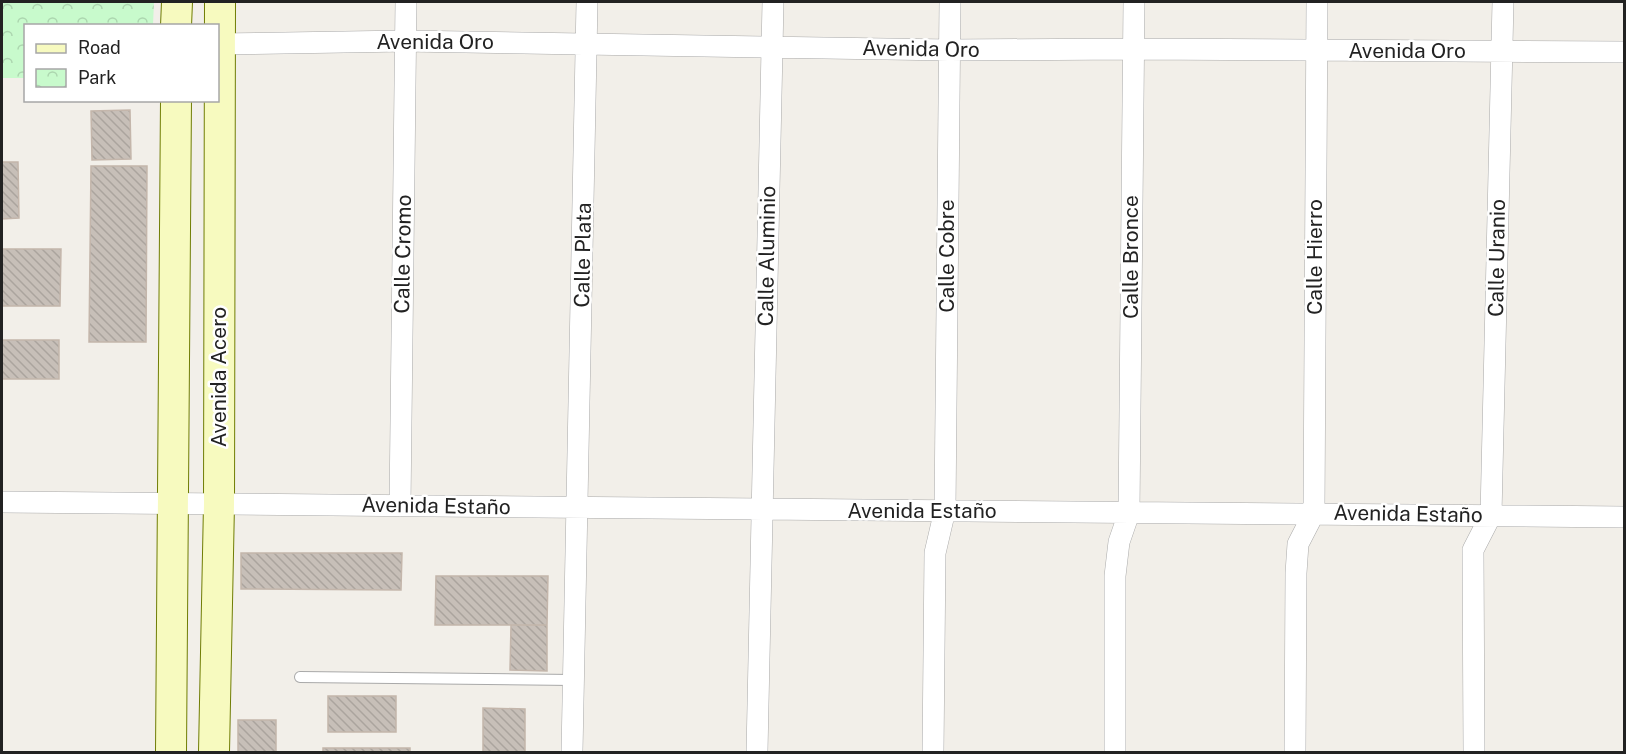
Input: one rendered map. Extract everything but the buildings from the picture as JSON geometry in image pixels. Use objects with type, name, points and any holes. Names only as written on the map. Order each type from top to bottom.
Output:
[{"type":"street","points":[[176,24],[177,2]]},
{"type":"street","name":"Avenida Acero","points":[[219,24],[220,2]]},
{"type":"street","name":"Calle Cromo","points":[[400,506],[406,2]]},
{"type":"street","name":"Calle Plata","points":[[572,753],[587,2]]},
{"type":"street","name":"Calle Aluminio","points":[[757,753],[773,2]]},
{"type":"street","name":"Calle Cobre","points":[[933,753],[935,553],[945,510],[950,2]]},
{"type":"street","name":"Calle Bronce","points":[[1114,753],[1115,576],[1119,542],[1129,513],[1134,2]]},
{"type":"street","name":"Calle Hierro","points":[[1314,513],[1317,2]]},
{"type":"street","name":"Calle Uranio","points":[[1491,515],[1503,2]]},
{"type":"street","name":"Avenida Oro","points":[[219,44],[405,41],[949,50],[1624,52]]},
{"type":"street","points":[[171,753],[176,102]]},
{"type":"street","name":"Avenida Acero","points":[[214,753],[219,504],[218,102]]},
{"type":"street","name":"Avenida Estaño","points":[[2,502],[1624,517]]},
{"type":"street","points":[[1295,753],[1298,544],[1314,513]]},
{"type":"street","points":[[1474,753],[1473,550],[1491,515]]},
{"type":"lane","points":[[300,676],[573,680]]},
{"type":"green space","points":[[2,2],[154,2],[153,24],[24,24],[24,78],[2,78]]}]
